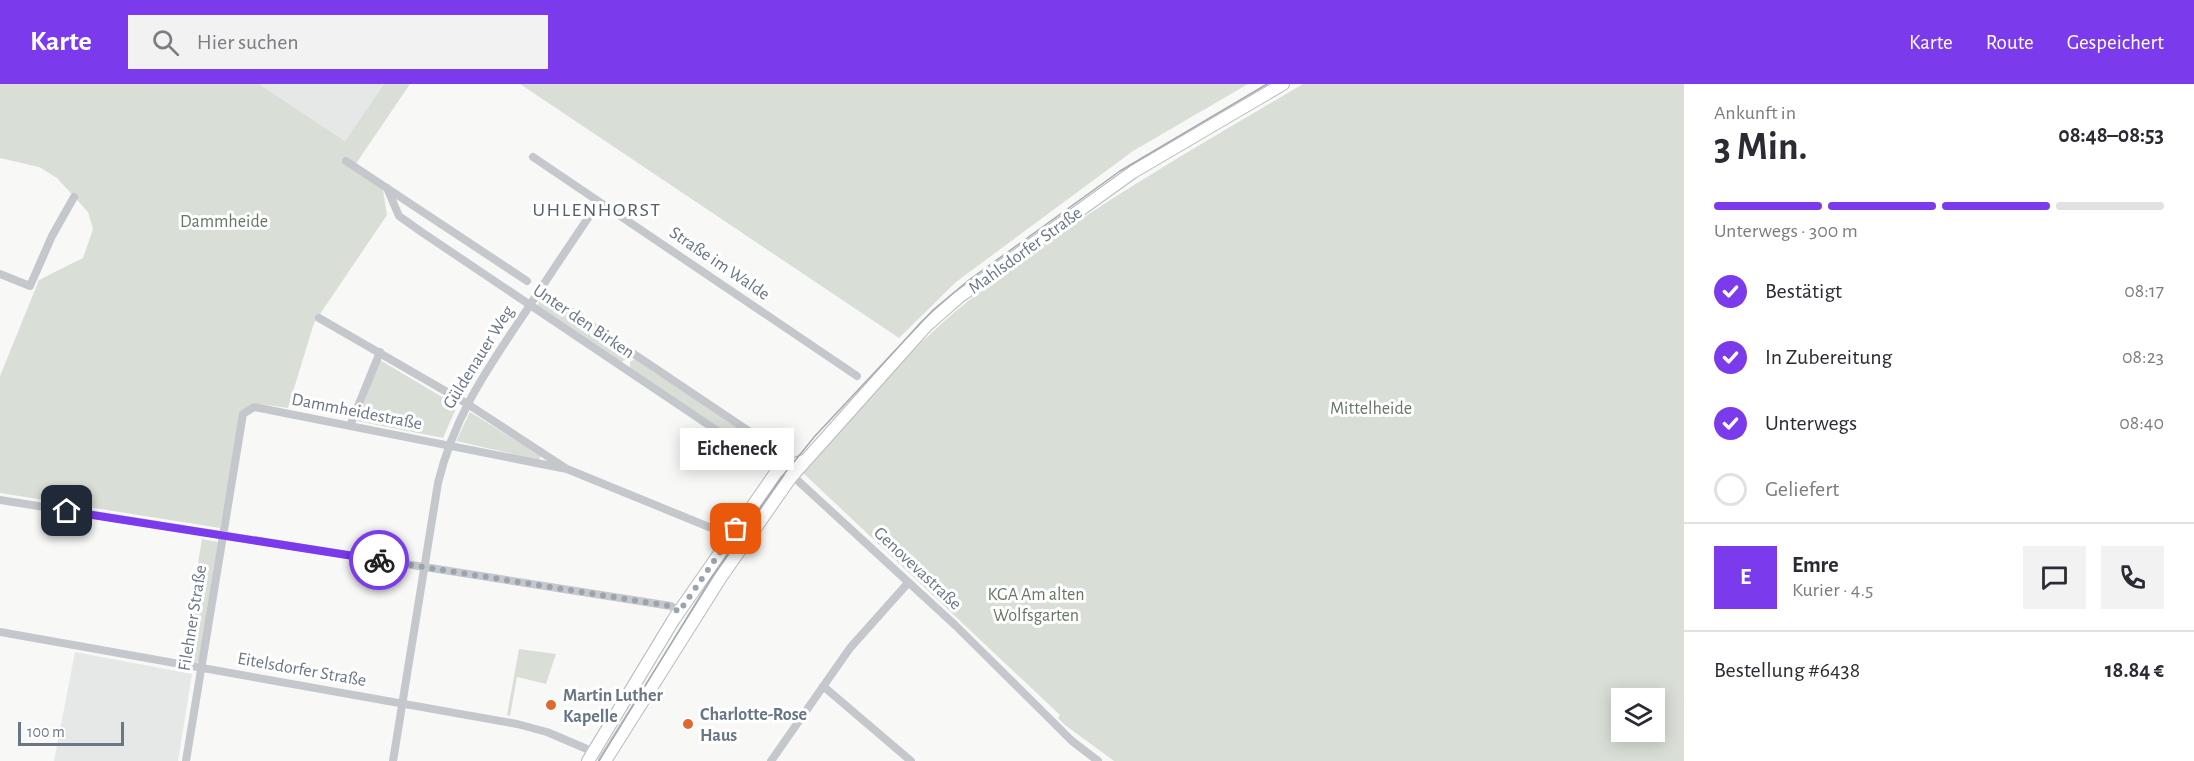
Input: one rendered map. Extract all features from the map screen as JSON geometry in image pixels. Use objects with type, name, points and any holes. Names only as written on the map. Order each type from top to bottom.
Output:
[{"type":"main road","name":"Mahlsdorfer Straße","points":[[606,760],[721,577],[800,463],[926,326],[959,297],[1133,172],[1283,84]]},
{"type":"main road","name":"Mahlsdorfer Straße","points":[[777,471],[800,463]]},
{"type":"main road","points":[[606,760],[591,756],[679,612],[777,471]]},
{"type":"street","name":"Straße im Walde","points":[[533,158],[857,376]]},
{"type":"street","name":"Unter den Birken","points":[[346,161],[527,281]]},
{"type":"street","name":"Unter den Birken","points":[[387,188],[399,216],[777,471],[791,477]]},
{"type":"street","points":[[0,274],[30,286],[52,236],[74,197]]},
{"type":"street","name":"Güldenauer Weg","points":[[393,761],[438,483],[448,446],[466,403],[599,202]]},
{"type":"street","name":"Unter den Birken","points":[[552,299],[800,463]]},
{"type":"street","points":[[319,318],[466,403],[567,469],[730,536]]},
{"type":"street","points":[[350,426],[380,352]]},
{"type":"street","name":"Dammheidestraße","points":[[246,411],[254,407],[567,469]]},
{"type":"street","name":"Filehner Straße","points":[[186,761],[222,536],[243,414],[246,411]]},
{"type":"street","name":"Genovevastraße","points":[[791,477],[955,625],[1072,741],[1098,761]]},
{"type":"street","points":[[0,500],[670,606],[679,612]]},
{"type":"street","points":[[771,761],[870,624],[908,584]]},
{"type":"street","name":"Eitelsdorfer Straße","points":[[0,632],[517,724],[555,735],[591,756]]},
{"type":"street","points":[[823,686],[910,761]]},
{"type":"shaded area","points":[[259,84],[384,84],[345,141]]},
{"type":"shaded area","points":[[75,652],[192,674],[178,761],[54,761]]},
{"type":"green space","name":"Dammheide","points":[[0,84],[259,84],[345,141],[384,84],[410,84],[353,168],[383,190],[387,215],[314,323],[288,408],[253,403],[240,413],[220,528],[0,493],[0,376],[39,280],[83,258],[93,229],[88,212],[57,178],[39,167],[0,158]]},
{"type":"green space","points":[[520,84],[1248,84],[1133,151],[956,282],[899,338]]},
{"type":"green space","name":"Mittelheide","points":[[1303,84],[1684,84],[1684,761],[1114,761],[1065,725],[1058,718],[1060,715],[801,471],[902,362],[967,302],[1047,242],[1174,161]]},
{"type":"green space","points":[[542,296],[627,354],[627,359],[621,362],[537,306]]},
{"type":"green space","points":[[635,359],[778,455],[771,464],[630,368],[630,362]]},
{"type":"green space","points":[[380,360],[457,406],[443,438],[357,421]]},
{"type":"green space","points":[[470,412],[541,456],[539,460],[456,441]]},
{"type":"green space","points":[[202,539],[218,542],[199,661],[196,663],[184,661],[183,654]]},
{"type":"green space","points":[[519,649],[556,654],[546,684],[517,677],[510,716],[507,715]]},
{"type":"tram line","points":[[599,761],[712,577],[784,474],[815,436],[933,310],[969,280],[1120,171],[1267,84]]},
{"type":"way so far","points":[[379,560],[670,606],[679,612],[736,529]]},
{"type":"place","name":"Eicheneck","points":[[736,529]]},
{"type":"place","name":"Martin Luther Kapelle","points":[[551,705]]},
{"type":"place","name":"Charlotte-Rose Haus","points":[[688,724]]},
{"type":"district","name":"UHLENHORST","points":[[597,209]]},
{"type":"route","points":[[67,511],[379,560]]},
{"type":"park label","name":"KGA Am alten Wolfsgarten","points":[[1036,604]]}]
